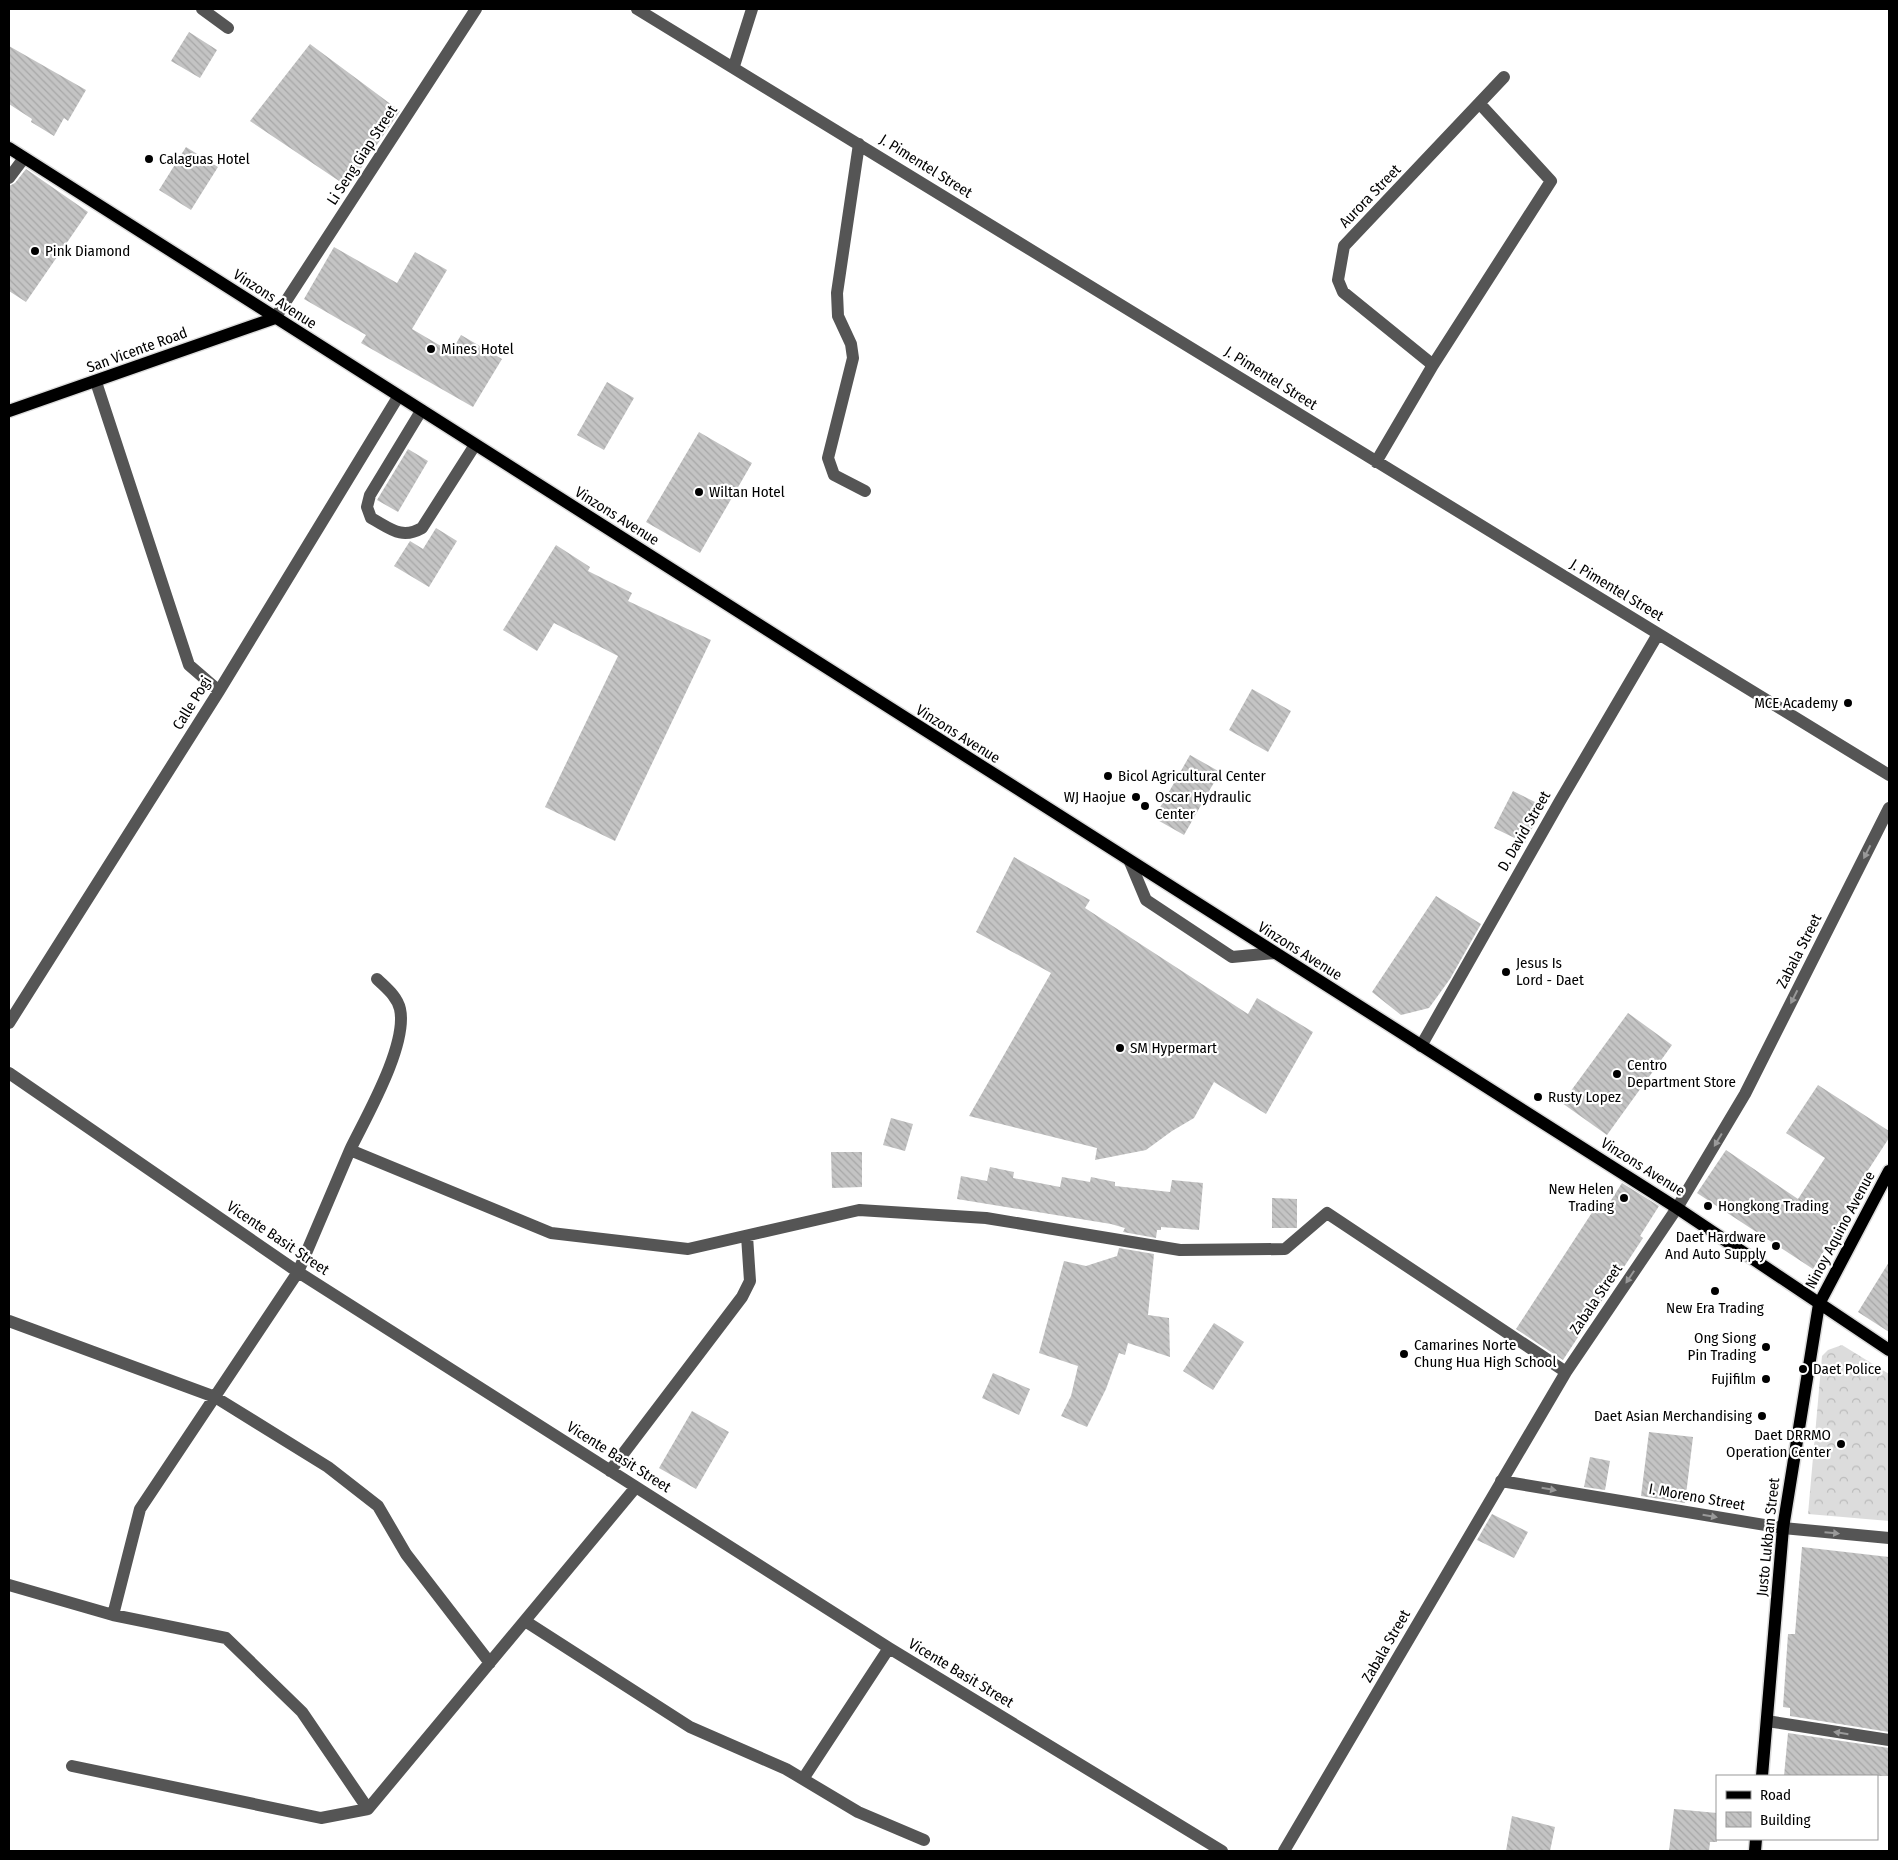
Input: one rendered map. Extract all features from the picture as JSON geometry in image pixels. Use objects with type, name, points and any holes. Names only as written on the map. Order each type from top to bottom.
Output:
[{"type":"main road","name":"Vinzons Avenue","points":[[9,148],[398,397],[1677,1208],[1889,1350]]},
{"type":"main road","name":"San Vicente Road","points":[[9,411],[275,318]]},
{"type":"main road","name":"Ninoy Aquino Avenue","points":[[1819,1304],[1889,1171]]},
{"type":"main road","name":"Justo Lukban Street","points":[[1762,1775],[1783,1528],[1819,1304]]},
{"type":"street","points":[[202,9],[228,28]]},
{"type":"street","name":"Li Seng Giap Street","points":[[275,318],[476,9]]},
{"type":"street","name":"J. Pimentel Street","points":[[637,9],[734,66],[1376,462],[1889,775]]},
{"type":"street","points":[[734,66],[752,9]]},
{"type":"street","name":"Aurora Street","points":[[1433,365],[1343,292],[1338,280],[1339,266],[1344,246],[1504,77]]},
{"type":"street","points":[[1376,462],[1433,365],[1551,181],[1480,104]]},
{"type":"street","points":[[859,144],[837,293],[838,316],[851,344],[853,358],[828,458],[834,475],[865,491]]},
{"type":"street","points":[[9,178],[24,158]]},
{"type":"street","points":[[96,382],[189,665],[219,691]]},
{"type":"street","name":"Calle Pogi","points":[[9,1023],[219,691],[398,397]]},
{"type":"street","points":[[421,411],[370,495],[367,507],[371,518],[402,534],[413,533],[422,528],[475,445]]},
{"type":"street","name":"D. David Street","points":[[1421,1046],[1560,801],[1658,634]]},
{"type":"street","name":"Zabala Street","points":[[1284,1851],[1566,1372],[1677,1208],[1745,1094],[1889,808]]},
{"type":"street","points":[[1130,862],[1146,900],[1232,957],[1274,953]]},
{"type":"street","points":[[113,1614],[140,1509],[298,1272],[350,1150],[383,1085],[399,1035],[400,1011],[396,999],[377,979]]},
{"type":"street","name":"Vicente Basit Street","points":[[9,1073],[298,1272],[889,1648],[1222,1851]]},
{"type":"street","points":[[350,1150],[551,1233],[688,1249],[859,1210],[986,1218],[1180,1250],[1286,1249],[1327,1213],[1566,1372]]},
{"type":"street","points":[[610,1471],[742,1298],[750,1281],[747,1236]]},
{"type":"street","points":[[9,1321],[215,1397],[328,1467],[378,1506],[406,1554],[490,1663]]},
{"type":"street","name":"I. Moreno Street","points":[[1501,1481],[1783,1528],[1889,1538]]},
{"type":"street","points":[[72,1766],[321,1818],[368,1809],[636,1487]]},
{"type":"street","points":[[9,1584],[113,1614],[226,1638],[302,1712],[368,1809]]},
{"type":"street","points":[[525,1621],[690,1727],[786,1768],[858,1812],[924,1840]]},
{"type":"street","points":[[804,1779],[889,1648]]},
{"type":"street","points":[[1768,1721],[1889,1740]]},
{"type":"green space","points":[[1842,1345],[1889,1374],[1889,1521],[1808,1514],[1822,1356],[1828,1350]]},
{"type":"building","points":[[189,32],[217,50],[200,78],[171,61]]},
{"type":"building","points":[[310,44],[400,111],[348,187],[250,121]]},
{"type":"building","points":[[9,46],[86,90],[68,121],[64,118],[54,136],[31,122],[32,119],[9,104]]},
{"type":"building","points":[[186,147],[218,167],[191,210],[159,190]]},
{"type":"building","name":"Pink Diamond","points":[[26,169],[88,212],[26,302],[9,291],[9,186],[15,183]]},
{"type":"building","points":[[334,247],[397,283],[415,252],[447,270],[412,329],[451,352],[461,335],[502,359],[473,407],[361,343],[366,335],[304,299]]},
{"type":"building","points":[[607,382],[634,398],[604,450],[577,435]]},
{"type":"building","name":"Wiltan Hotel","points":[[699,432],[752,463],[700,553],[646,522]]},
{"type":"building","points":[[408,449],[428,461],[398,512],[377,500]]},
{"type":"building","points":[[436,528],[457,541],[429,587],[394,566],[410,541],[423,549]]},
{"type":"building","points":[[556,545],[590,567],[588,571],[632,593],[628,601],[711,640],[615,841],[545,807],[618,656],[554,623],[537,651],[503,630]]},
{"type":"building","points":[[1252,689],[1291,711],[1268,752],[1229,730]]},
{"type":"building","points":[[1190,755],[1220,772],[1184,835],[1154,818]]},
{"type":"building","points":[[1513,791],[1543,806],[1525,843],[1494,828]]},
{"type":"building","name":"SM Hypermart","points":[[1014,857],[1090,900],[1085,908],[1248,1014],[1257,998],[1313,1032],[1266,1114],[1214,1082],[1194,1118],[1146,1150],[1095,1160],[1097,1148],[969,1116],[1051,973],[976,932]]},
{"type":"building","points":[[1436,896],[1481,924],[1450,979],[1429,1008],[1401,1015],[1372,992]]},
{"type":"building","name":"Centro Department Store","points":[[1628,1013],[1672,1045],[1607,1135],[1562,1103]]},
{"type":"building","points":[[1818,1085],[1889,1131],[1889,1138],[1850,1198],[1854,1201],[1813,1269],[1697,1193],[1726,1150],[1798,1199],[1825,1158],[1786,1133]]},
{"type":"building","points":[[891,1118],[913,1124],[905,1151],[883,1145]]},
{"type":"building","points":[[831,1152],[862,1152],[862,1187],[832,1188]]},
{"type":"building","points":[[990,1167],[1014,1172],[1013,1178],[1060,1187],[1062,1177],[1090,1182],[1091,1177],[1115,1182],[1115,1186],[1170,1192],[1172,1180],[1203,1183],[1199,1230],[1161,1227],[1161,1230],[1157,1230],[1156,1238],[1123,1232],[1125,1228],[1111,1224],[957,1199],[961,1176],[987,1181]]},
{"type":"building","points":[[1622,1183],[1659,1206],[1640,1236],[1643,1238],[1563,1360],[1516,1329],[1595,1208],[1603,1213]]},
{"type":"building","points":[[1272,1198],[1297,1199],[1297,1228],[1272,1228]]},
{"type":"building","points":[[1119,1248],[1154,1254],[1148,1315],[1169,1318],[1170,1357],[1128,1343],[1125,1355],[1119,1353],[1106,1389],[1087,1427],[1061,1416],[1071,1396],[1078,1366],[1039,1353],[1064,1261],[1086,1266],[1117,1256]]},
{"type":"building","points":[[1889,1262],[1889,1332],[1858,1312]]},
{"type":"building","points":[[1214,1323],[1244,1342],[1213,1390],[1183,1371]]},
{"type":"building","points":[[993,1373],[1030,1389],[1019,1415],[982,1398]]},
{"type":"building","points":[[692,1411],[729,1432],[696,1489],[659,1468]]},
{"type":"building","points":[[1649,1432],[1693,1437],[1685,1503],[1641,1496]]},
{"type":"building","points":[[1590,1457],[1610,1461],[1605,1490],[1584,1487]]},
{"type":"building","points":[[1492,1514],[1528,1532],[1514,1558],[1477,1540]]},
{"type":"building","points":[[1802,1547],[1889,1557],[1889,1732],[1790,1716],[1790,1708],[1783,1707],[1788,1634],[1795,1634]]},
{"type":"building","points":[[1788,1733],[1889,1748],[1889,1776],[1784,1775]]},
{"type":"building","points":[[1674,1809],[1716,1813],[1717,1842],[1710,1842],[1709,1851],[1669,1851]]},
{"type":"building","points":[[1512,1816],[1555,1827],[1550,1851],[1506,1851]]},
{"type":"place","name":"Calaguas Hotel","points":[[149,159]]},
{"type":"place","name":"Pink Diamond","points":[[35,251]]},
{"type":"place","name":"Mines Hotel","points":[[431,349]]},
{"type":"place","name":"Wiltan Hotel","points":[[699,492]]},
{"type":"place","name":"MCE Academy","points":[[1848,703]]},
{"type":"place","name":"Bicol Agricultural Center","points":[[1108,776]]},
{"type":"place","name":"WJ Haojue","points":[[1136,797]]},
{"type":"place","name":"Oscar Hydraulic Center","points":[[1145,806]]},
{"type":"place","name":"Jesus Is Lord - Daet","points":[[1506,972]]},
{"type":"place","name":"SM Hypermart","points":[[1120,1048]]},
{"type":"place","name":"Centro Department Store","points":[[1617,1074]]},
{"type":"place","name":"Rusty Lopez","points":[[1538,1097]]},
{"type":"place","name":"New Helen Trading","points":[[1624,1198]]},
{"type":"place","name":"Hongkong Trading","points":[[1708,1206]]},
{"type":"place","name":"Daet Hardware And Auto Supply","points":[[1776,1246]]},
{"type":"place","name":"New Era Trading","points":[[1715,1291]]},
{"type":"place","name":"Ong Siong Pin Trading","points":[[1766,1347]]},
{"type":"place","name":"Camarines Norte Chung Hua High School","points":[[1404,1354]]},
{"type":"place","name":"Daet Police","points":[[1803,1369]]},
{"type":"place","name":"Fujifilm","points":[[1766,1379]]},
{"type":"place","name":"Daet Asian Merchandising","points":[[1762,1416]]},
{"type":"place","name":"Daet DRRMO Operation Center","points":[[1841,1444]]}]
